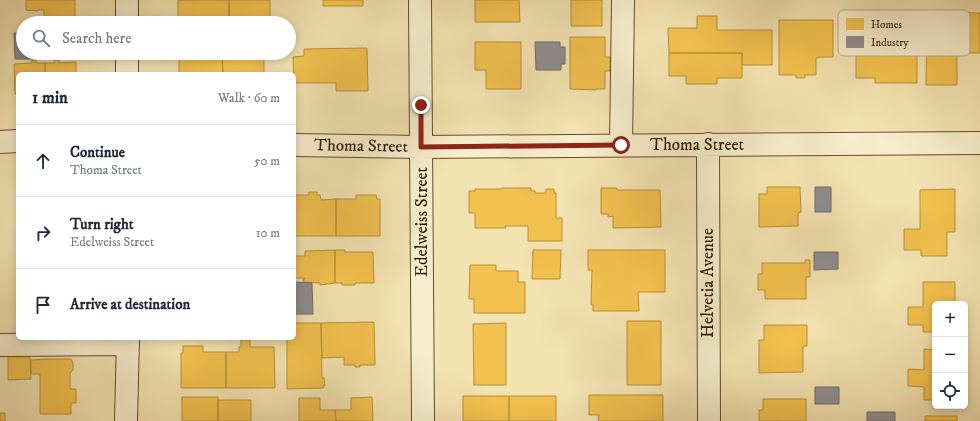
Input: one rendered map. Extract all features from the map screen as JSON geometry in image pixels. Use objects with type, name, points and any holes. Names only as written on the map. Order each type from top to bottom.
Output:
[{"type":"street","points":[[127,0],[127,16]]},
{"type":"street","name":"Edelweiss Street","points":[[420,0],[423,421]]},
{"type":"street","points":[[621,145],[623,0]]},
{"type":"street","points":[[127,60],[127,72]]},
{"type":"street","points":[[0,142],[16,141]]},
{"type":"street","name":"Thoma Street","points":[[296,145],[421,147],[980,143]]},
{"type":"street","name":"Helvetia Avenue","points":[[708,144],[709,421]]},
{"type":"street","points":[[0,345],[128,341],[126,421]]},
{"type":"building: Homes","points":[[26,0],[75,0],[75,16],[44,16],[44,10],[26,10]]},
{"type":"building: Homes","points":[[178,0],[229,0],[229,16],[178,16]]},
{"type":"building: Homes","points":[[229,0],[270,0],[270,16],[229,16]]},
{"type":"building: Homes","points":[[323,0],[363,0],[363,6],[323,6]]},
{"type":"building: Homes","points":[[475,0],[519,0],[520,22],[475,22]]},
{"type":"building: Homes","points":[[571,0],[602,0],[602,26],[571,26]]},
{"type":"building: Homes","points":[[970,13],[980,13],[980,53],[970,53]]},
{"type":"building: Homes","points":[[697,16],[717,16],[717,30],[772,30],[772,65],[742,65],[742,53],[669,53],[668,28],[697,28]]},
{"type":"building: Homes","points":[[779,20],[833,20],[833,57],[816,58],[816,75],[805,75],[805,78],[796,78],[796,75],[779,75]]},
{"type":"building: Homes","points":[[570,37],[605,37],[605,57],[610,57],[610,71],[605,71],[605,89],[570,89]]},
{"type":"building: Homes","points":[[475,42],[521,42],[521,89],[486,89],[486,70],[475,70]]},
{"type":"building: Homes","points":[[367,48],[368,91],[336,91],[336,83],[296,83],[296,72],[294,72],[293,60],[296,60],[296,57],[304,56],[304,49]]},
{"type":"building: Homes","points":[[669,53],[742,53],[742,78],[717,78],[717,84],[686,84],[686,76],[669,76]]},
{"type":"building: Homes","points":[[856,56],[917,56],[917,83],[875,83],[875,78],[856,78]]},
{"type":"building: Homes","points":[[926,56],[957,56],[957,85],[926,85]]},
{"type":"building: Homes","points":[[32,60],[36,60],[36,63],[45,63],[45,72],[16,72],[15,94],[14,64],[32,63]]},
{"type":"building: Homes","points":[[54,60],[59,60],[59,63],[76,62],[76,72],[45,72],[45,63],[54,63]]},
{"type":"building: Homes","points":[[179,60],[222,60],[223,72],[179,72]]},
{"type":"building: Homes","points":[[222,60],[264,60],[264,72],[223,72]]},
{"type":"building: Homes","points":[[767,187],[800,187],[801,212],[798,213],[798,226],[759,227],[759,194],[767,194]]},
{"type":"building: Homes","points":[[531,188],[531,191],[535,191],[535,193],[546,193],[546,189],[554,189],[554,193],[556,193],[556,218],[562,218],[562,241],[528,241],[528,226],[475,228],[475,213],[469,213],[469,191],[475,191],[475,189]]},
{"type":"building: Homes","points":[[601,188],[617,188],[617,190],[660,190],[661,227],[613,228],[613,216],[608,217],[608,214],[601,214]]},
{"type":"building: Homes","points":[[955,189],[955,232],[947,232],[947,256],[921,256],[921,250],[904,250],[904,229],[920,229],[920,190]]},
{"type":"building: Homes","points":[[309,192],[317,192],[317,195],[320,195],[321,200],[336,199],[336,236],[296,236],[296,195],[309,195]]},
{"type":"building: Homes","points":[[356,195],[376,195],[377,199],[380,199],[380,236],[336,236],[336,199],[356,199]]},
{"type":"building: Homes","points":[[335,250],[345,250],[345,252],[373,252],[374,283],[342,285],[342,283],[335,283]]},
{"type":"building: Homes","points":[[335,250],[335,283],[320,285],[320,283],[303,282],[303,279],[305,278],[296,278],[296,256],[305,256],[305,251]]},
{"type":"building: Homes","points":[[533,250],[561,250],[560,279],[532,279]]},
{"type":"building: Homes","points":[[588,250],[665,250],[665,292],[638,292],[639,311],[593,311],[593,305],[591,305],[592,270],[588,270]]},
{"type":"building: Homes","points":[[805,260],[810,260],[810,277],[806,277],[806,299],[765,299],[765,290],[758,290],[758,274],[762,274],[762,263],[805,263]]},
{"type":"building: Homes","points":[[470,265],[496,265],[496,271],[518,271],[518,282],[525,282],[525,313],[474,313],[474,299],[469,299]]},
{"type":"building: Homes","points":[[923,282],[955,282],[955,301],[932,301],[932,332],[923,332],[923,325],[908,325],[908,307],[923,307]]},
{"type":"building: Homes","points":[[627,321],[661,321],[661,385],[627,385]]},
{"type":"building: Homes","points":[[374,322],[375,365],[360,365],[360,367],[355,367],[355,365],[344,365],[344,357],[322,358],[321,323]]},
{"type":"building: Homes","points":[[296,323],[321,323],[322,378],[324,378],[325,386],[323,386],[323,388],[287,389],[287,340],[296,340]]},
{"type":"building: Homes","points":[[506,323],[506,385],[474,385],[473,324]]},
{"type":"building: Homes","points":[[764,325],[807,325],[807,346],[803,346],[803,372],[759,373],[759,340],[764,340]]},
{"type":"building: Homes","points":[[241,340],[250,340],[250,347],[274,347],[275,388],[226,388],[226,352],[239,352]]},
{"type":"building: Homes","points":[[183,346],[203,346],[203,352],[226,352],[226,388],[181,388],[181,353],[183,353]]},
{"type":"building: Homes","points":[[924,349],[932,350],[932,400],[924,400],[924,387],[908,386],[908,369],[924,370]]},
{"type":"building: Homes","points":[[8,357],[30,357],[31,379],[8,380]]},
{"type":"building: Homes","points":[[71,359],[73,363],[73,370],[70,373],[70,389],[76,389],[76,403],[71,403],[71,414],[40,414],[40,374],[31,374],[31,360]]},
{"type":"building: Homes","points":[[589,395],[663,395],[663,421],[598,421],[599,415],[589,415]]},
{"type":"building: Homes","points":[[463,396],[509,396],[509,421],[463,421]]},
{"type":"building: Homes","points":[[509,396],[556,396],[556,421],[509,421]]},
{"type":"building: Homes","points":[[182,397],[218,397],[218,421],[182,421]]},
{"type":"building: Homes","points":[[372,397],[373,421],[336,421],[335,410],[351,410],[351,398]]},
{"type":"building: Homes","points":[[299,398],[320,398],[320,410],[335,410],[336,421],[299,421]]},
{"type":"building: Homes","points":[[763,399],[806,399],[806,421],[759,421],[759,410],[763,410]]},
{"type":"building: Homes","points":[[218,400],[251,400],[251,421],[218,421]]},
{"type":"building: Homes","points":[[0,413],[5,413],[5,421],[0,421]]},
{"type":"building: Homes","points":[[925,416],[957,416],[957,421],[925,421]]},
{"type":"building: Industry","points":[[14,33],[16,33],[16,59]]},
{"type":"building: Industry","points":[[535,42],[560,42],[560,47],[565,47],[565,64],[561,64],[561,70],[536,70]]},
{"type":"building: Industry","points":[[815,187],[831,187],[831,212],[815,212]]},
{"type":"building: Industry","points":[[814,252],[838,252],[838,269],[814,270]]},
{"type":"building: Industry","points":[[296,282],[312,283],[313,314],[296,314]]},
{"type":"building: Industry","points":[[815,387],[839,387],[839,404],[815,404]]},
{"type":"building: Industry","points":[[867,412],[895,412],[895,421],[867,421]]},
{"type":"route","points":[[421,105],[421,147],[621,145]]}]
